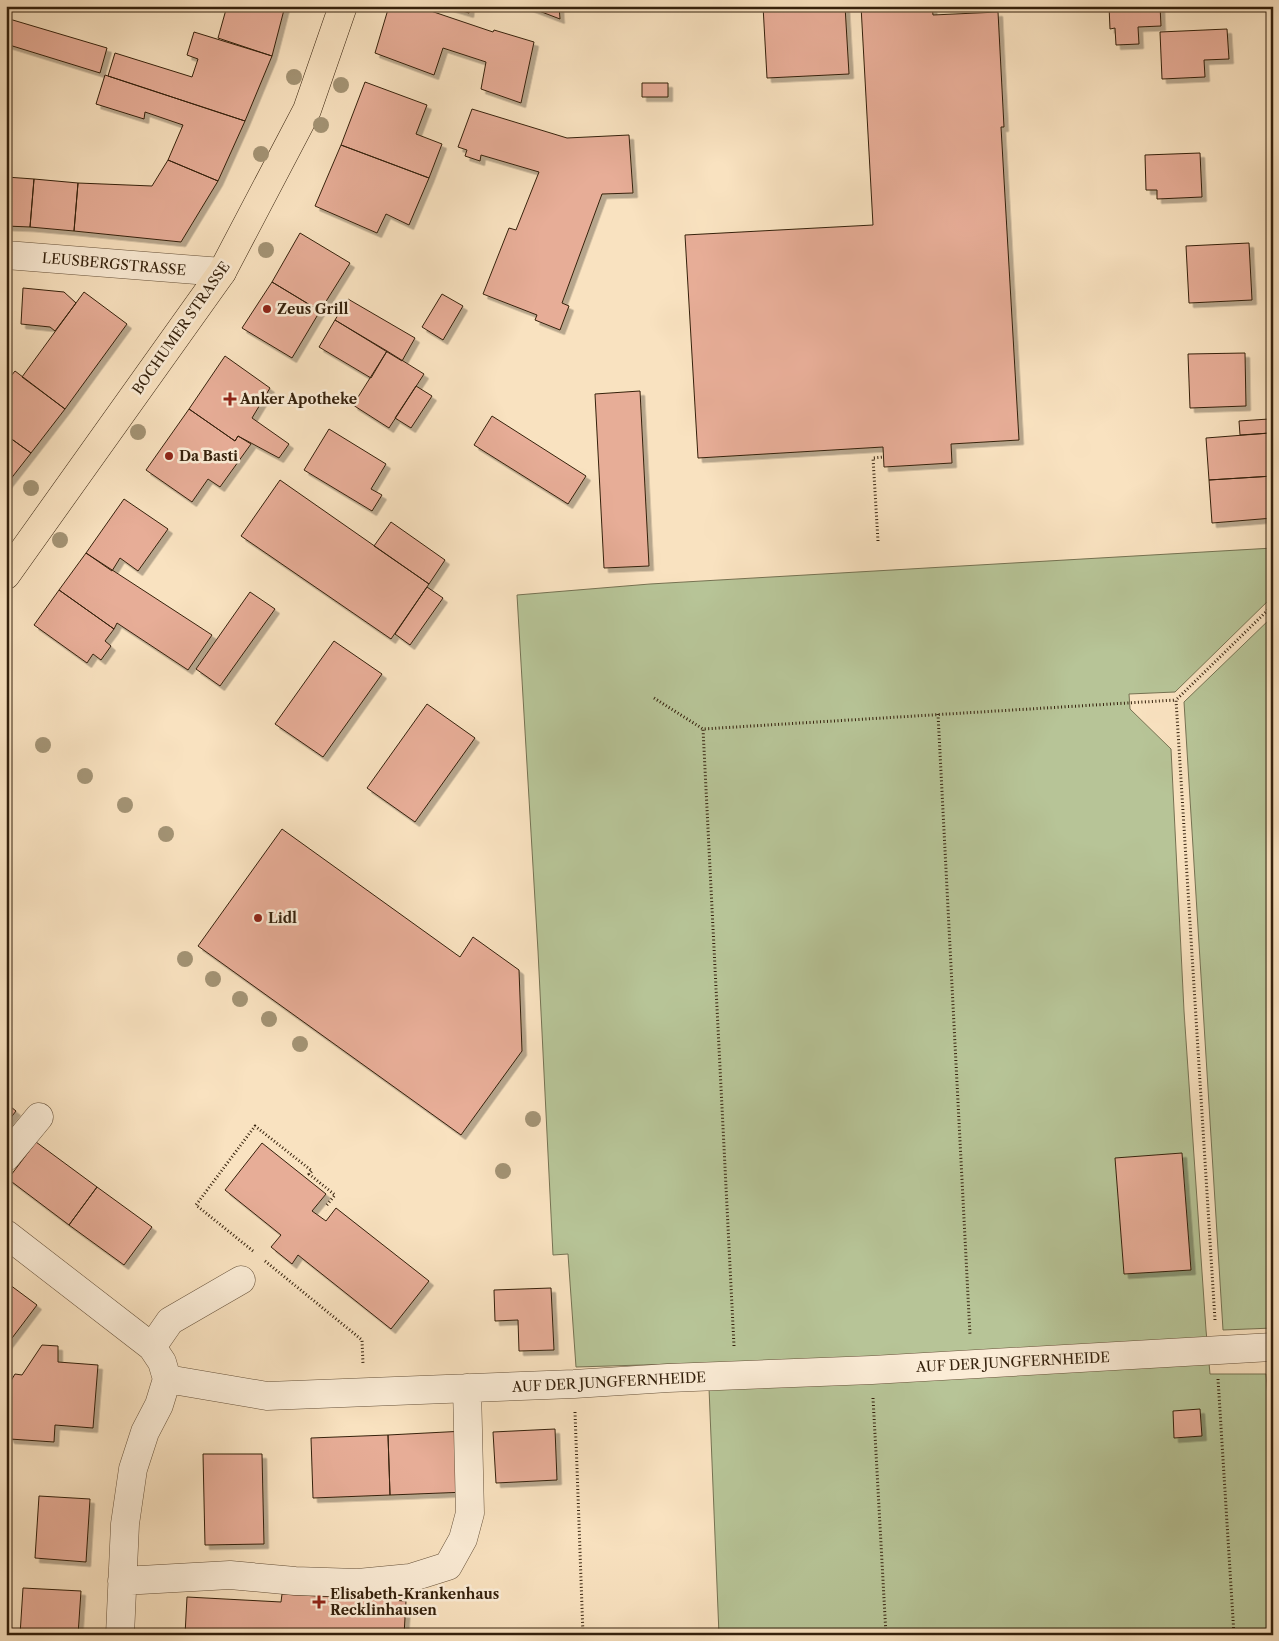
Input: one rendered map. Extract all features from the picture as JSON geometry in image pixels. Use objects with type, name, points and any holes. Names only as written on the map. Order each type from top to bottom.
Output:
[{"type":"main road","name":"BOCHUMER STRASSE","points":[[7,573],[222,272],[307,110],[343,6]]},
{"type":"street","name":"LEUSBERGSTRASSE","points":[[6,255],[222,272]]},
{"type":"street","points":[[6,1157],[38,1117]]},
{"type":"street","points":[[6,1234],[152,1347],[162,1362],[166,1379],[160,1405],[145,1432],[133,1468],[125,1524],[120,1635]]},
{"type":"street","points":[[152,1347],[170,1321],[241,1280]]},
{"type":"street","name":"AUF DER JUNGFERNHEIDE","points":[[166,1379],[267,1396],[872,1370],[1273,1347]]},
{"type":"street","points":[[122,1581],[230,1575],[295,1581],[358,1583],[410,1578],[448,1566],[463,1539],[470,1513],[467,1388]]},
{"type":"path","points":[[878,541],[873,458],[883,457]]},
{"type":"path","points":[[654,698],[703,729],[1176,700],[1273,605]]},
{"type":"path","points":[[1176,700],[1234,1635]]},
{"type":"path","points":[[938,714],[972,1365]]},
{"type":"path","points":[[703,729],[735,1376]]},
{"type":"path","points":[[255,1253],[196,1205],[255,1126],[312,1171],[309,1174],[335,1195],[326,1206]]},
{"type":"path","points":[[262,1259],[362,1340],[364,1392]]},
{"type":"path","points":[[872,1370],[886,1635]]},
{"type":"path","points":[[574,1384],[583,1635]]},
{"type":"green space","points":[[1273,548],[1273,596],[1175,692],[1129,694],[1130,709],[1171,749],[1184,1011],[1210,1374],[1266,1374],[1273,1455],[1273,1635],[719,1635],[708,1363],[576,1367],[568,1254],[553,1255],[538,951],[517,595],[650,584]]},
{"type":"green space","points":[[1273,616],[1273,1328],[1223,1330],[1184,702]]},
{"type":"building","points":[[227,6],[285,6],[272,56],[218,38]]},
{"type":"building","points":[[389,6],[416,6],[493,32],[494,30],[534,42],[521,103],[481,89],[486,62],[443,48],[434,75],[375,53]]},
{"type":"building","points":[[446,6],[470,6],[469,13]]},
{"type":"building","points":[[526,6],[559,6],[560,19]]},
{"type":"building","points":[[763,6],[845,6],[849,74],[767,78]]},
{"type":"building","points":[[861,6],[932,6],[933,15],[998,12],[1004,127],[1001,127],[1019,440],[951,444],[952,463],[884,467],[883,447],[698,458],[685,235],[873,225]]},
{"type":"building","points":[[1109,6],[1160,6],[1161,26],[1138,27],[1139,44],[1116,45],[1115,28],[1110,29]]},
{"type":"building","points":[[6,18],[107,48],[100,73],[6,44]]},
{"type":"building","points":[[1227,29],[1229,59],[1204,60],[1205,77],[1162,79],[1160,32]]},
{"type":"building","points":[[194,32],[272,56],[245,121],[108,76],[115,53],[192,77],[198,59],[187,55]]},
{"type":"building","points":[[105,75],[245,121],[218,181],[168,160],[183,125],[145,112],[144,119],[96,104]]},
{"type":"building","points":[[365,82],[427,105],[416,134],[442,144],[429,178],[341,145]]},
{"type":"building","points":[[642,83],[668,83],[668,97],[642,97]]},
{"type":"building","points":[[472,109],[567,138],[629,135],[633,193],[602,194],[562,303],[569,306],[560,330],[535,320],[537,315],[483,294],[509,228],[516,230],[539,172],[481,155],[480,161],[465,156],[467,150],[458,147]]},
{"type":"building","points":[[341,145],[429,178],[409,225],[386,214],[377,233],[315,206]]},
{"type":"building","points":[[1200,153],[1202,197],[1157,199],[1157,190],[1146,190],[1145,155]]},
{"type":"building","points":[[168,160],[218,181],[181,242],[74,231],[78,183],[152,186]]},
{"type":"building","points":[[6,177],[34,179],[30,227],[6,226]]},
{"type":"building","points":[[34,179],[78,183],[74,231],[30,227]]},
{"type":"building","points":[[300,233],[350,263],[320,311],[272,282]]},
{"type":"building","points":[[1249,243],[1252,300],[1189,303],[1186,246]]},
{"type":"building","points":[[272,282],[320,311],[292,358],[242,328]]},
{"type":"building","points":[[23,288],[64,292],[76,303],[55,331],[50,327],[21,324]]},
{"type":"building","points":[[84,292],[127,324],[65,409],[22,377]]},
{"type":"building","points":[[442,294],[463,306],[443,340],[422,327]]},
{"type":"building","points":[[348,299],[415,338],[402,361],[335,320]]},
{"type":"building","points":[[335,320],[387,351],[371,378],[319,347]]},
{"type":"building","points":[[387,351],[424,374],[389,428],[353,405]]},
{"type":"building","points":[[1245,353],[1246,406],[1190,408],[1188,354]]},
{"type":"building","name":"Anker Apotheke","points":[[225,356],[270,388],[252,418],[289,444],[279,458],[238,436],[235,441],[189,409]]},
{"type":"building","points":[[15,371],[65,409],[31,453],[6,435],[6,382]]},
{"type":"building","points":[[416,386],[432,396],[411,428],[395,418]]},
{"type":"building","points":[[640,391],[649,566],[604,568],[595,394]]},
{"type":"building","points":[[189,409],[235,441],[238,436],[251,444],[220,487],[208,479],[192,502],[146,470]]},
{"type":"building","points":[[492,416],[586,476],[568,504],[474,445]]},
{"type":"building","points":[[1269,419],[1270,433],[1240,435],[1239,421]]},
{"type":"building","points":[[329,429],[386,464],[371,489],[382,495],[372,511],[304,470]]},
{"type":"building","points":[[1270,433],[1273,476],[1209,480],[1206,438]]},
{"type":"building","points":[[6,435],[31,453],[6,485]]},
{"type":"building","points":[[1273,476],[1273,518],[1212,523],[1209,480]]},
{"type":"building","points":[[280,480],[429,584],[391,639],[241,536]]},
{"type":"building","points":[[124,499],[168,529],[138,571],[120,558],[112,571],[86,553]]},
{"type":"building","points":[[391,522],[445,560],[429,584],[374,546]]},
{"type":"building","points":[[86,553],[212,635],[188,670],[117,623],[114,629],[59,590]]},
{"type":"building","points":[[427,587],[443,598],[410,645],[395,634]]},
{"type":"building","points":[[59,590],[114,629],[105,641],[111,646],[101,660],[93,654],[87,663],[34,625]]},
{"type":"building","points":[[250,592],[275,609],[220,686],[196,669]]},
{"type":"building","points":[[334,641],[382,674],[323,757],[275,724]]},
{"type":"building","points":[[427,704],[475,738],[415,822],[367,788]]},
{"type":"building","points":[[282,829],[460,957],[473,937],[519,970],[522,1051],[461,1135],[198,946]]},
{"type":"building","points":[[6,1103],[16,1111],[6,1124]]},
{"type":"building","points":[[36,1142],[97,1187],[69,1225],[8,1179]]},
{"type":"building","points":[[262,1143],[326,1194],[312,1211],[326,1221],[336,1208],[429,1281],[391,1329],[298,1255],[292,1264],[271,1247],[281,1235],[225,1190]]},
{"type":"building","points":[[1182,1153],[1191,1270],[1124,1274],[1115,1158]]},
{"type":"building","points":[[97,1187],[152,1227],[124,1265],[69,1225]]},
{"type":"building","points":[[6,1282],[37,1305],[6,1346]]},
{"type":"building","points":[[551,1288],[554,1350],[519,1351],[518,1320],[495,1321],[494,1290]]},
{"type":"building","points":[[42,1345],[58,1346],[58,1362],[98,1365],[93,1428],[55,1425],[54,1442],[10,1439],[6,1430],[6,1389],[15,1374],[22,1375]]},
{"type":"building","points":[[1200,1409],[1202,1436],[1174,1438],[1173,1411]]},
{"type":"building","points":[[555,1429],[557,1480],[496,1483],[493,1432]]},
{"type":"building","points":[[465,1431],[467,1492],[390,1495],[388,1435]]},
{"type":"building","points":[[388,1435],[390,1495],[313,1498],[311,1438]]},
{"type":"building","points":[[203,1454],[262,1454],[264,1544],[205,1545]]},
{"type":"building","points":[[39,1496],[90,1499],[86,1562],[35,1558]]},
{"type":"building","points":[[23,1588],[81,1591],[78,1635],[20,1635]]},
{"type":"building","points":[[282,1594],[406,1601],[404,1635],[185,1635],[187,1597],[281,1602]]},
{"type":"place","name":"Zeus Grill","points":[[267,309]]},
{"type":"place","name":"Anker Apotheke","points":[[230,399]]},
{"type":"place","name":"Da Basti","points":[[169,456]]},
{"type":"place","name":"Lidl","points":[[258,918]]},
{"type":"place","name":"Elisabeth-Krankenhaus Recklinhausen","points":[[319,1602]]}]
